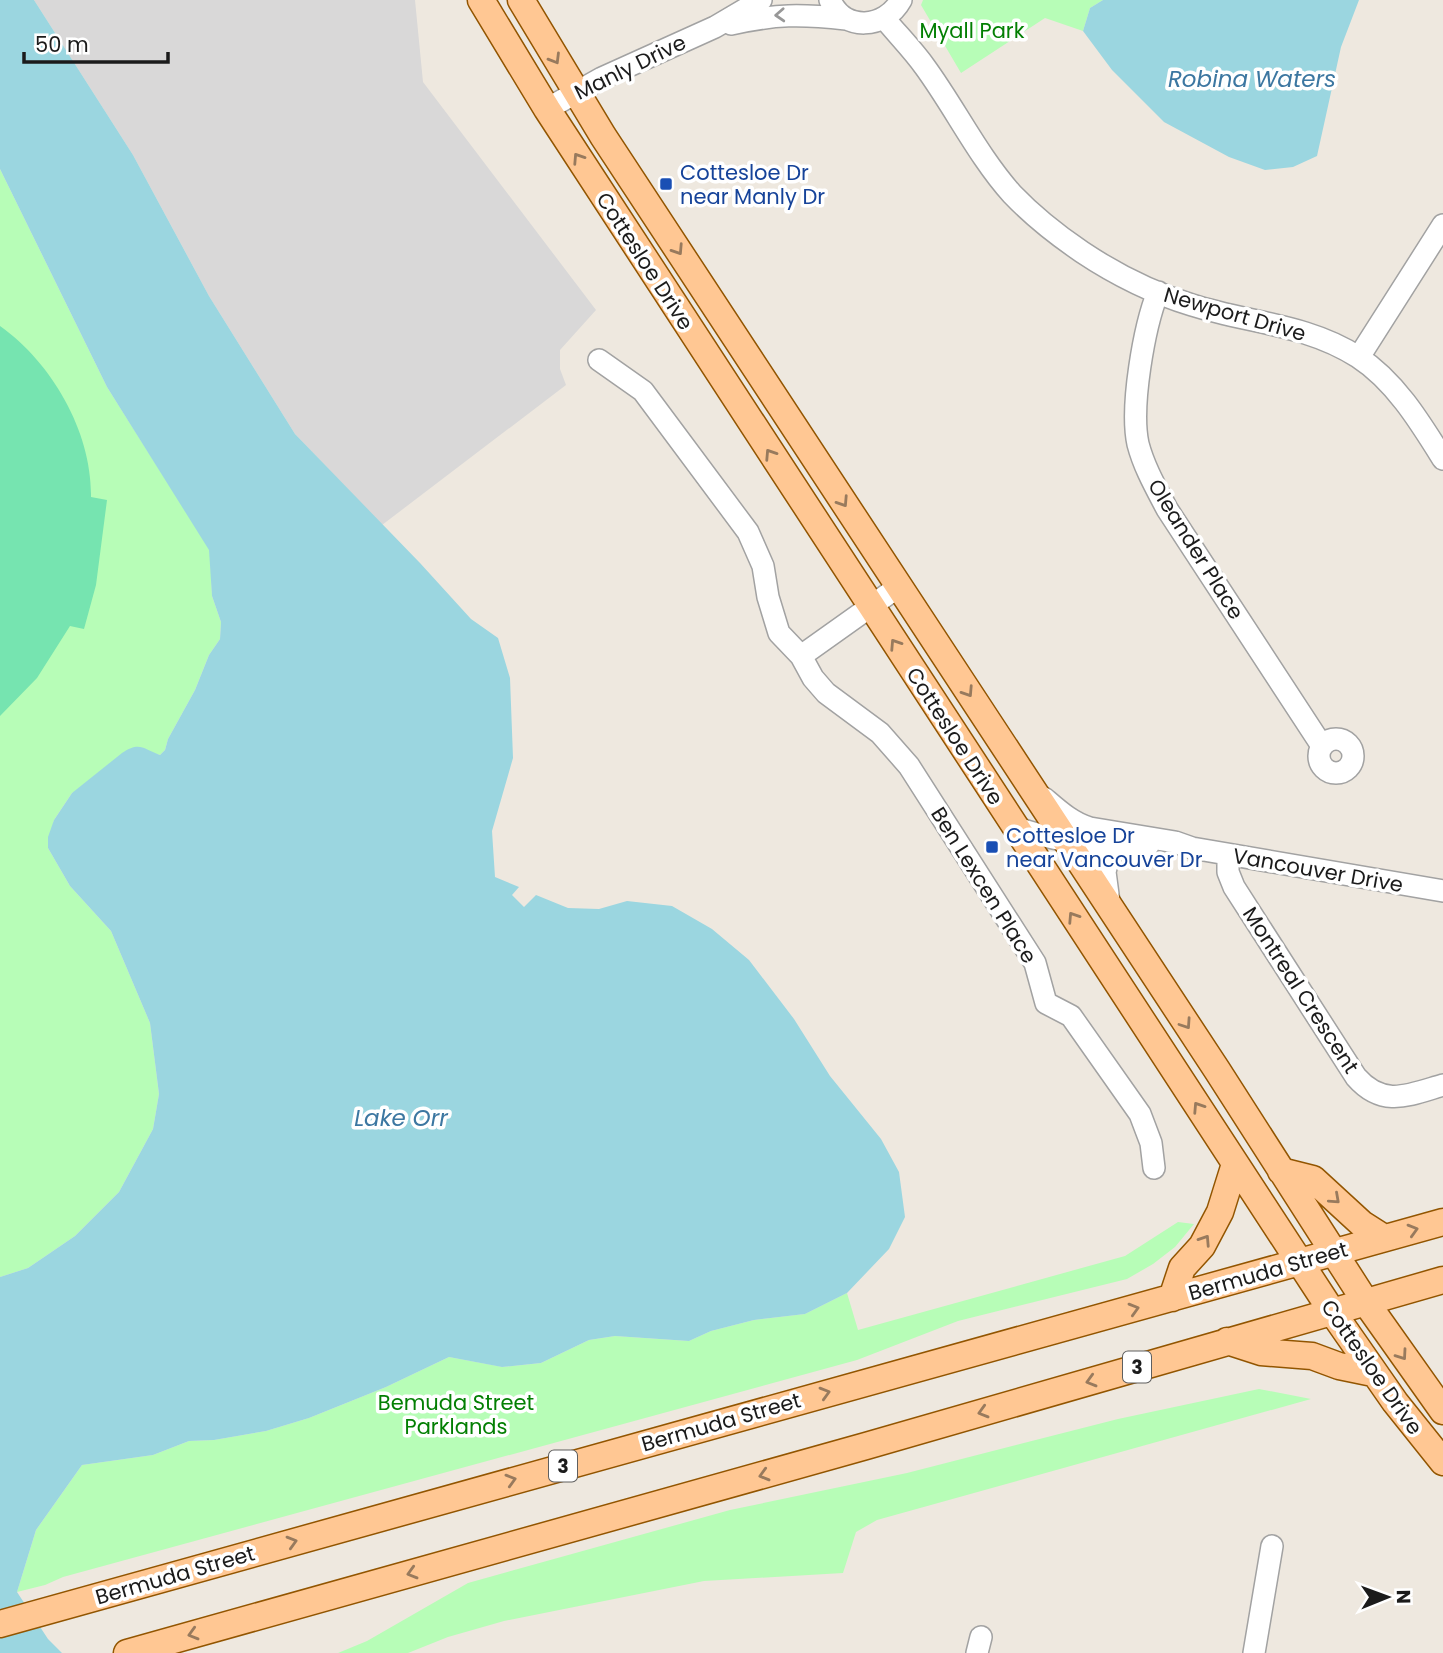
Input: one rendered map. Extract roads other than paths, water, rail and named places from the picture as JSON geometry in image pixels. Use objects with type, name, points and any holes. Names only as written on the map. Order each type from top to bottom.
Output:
[{"type":"main road","name":"Cottesloe Drive","points":[[481,0],[547,108],[870,606],[1331,1310],[1373,1373],[1443,1462]]},
{"type":"main road","name":"Cottesloe Drive","points":[[521,0],[576,93],[1217,1070],[1365,1301],[1442,1404]]},
{"type":"main road","points":[[1172,1298],[1182,1268],[1202,1246],[1220,1212],[1235,1164]]},
{"type":"main road","points":[[1281,1171],[1313,1179],[1362,1224],[1384,1238]]},
{"type":"main road","name":"Bermuda Street","points":[[0,1624],[1443,1222]]},
{"type":"main road","name":"3","points":[[127,1653],[866,1446],[1331,1310],[1443,1280]]},
{"type":"main road","points":[[1227,1341],[1261,1352],[1312,1356],[1339,1366],[1373,1373]]},
{"type":"street","name":"Manly Drive","points":[[547,108],[639,60],[715,27],[761,0]]},
{"type":"street","points":[[830,0],[830,4],[846,19]]},
{"type":"street","points":[[884,18],[891,14],[901,0]]},
{"type":"street","name":"Manly Drive","points":[[715,27],[766,16],[802,14],[846,19],[862,24],[884,18]]},
{"type":"street","name":"Newport Drive","points":[[884,18],[923,64],[1012,194],[1043,224],[1120,275],[1158,292],[1192,305],[1301,331],[1359,357],[1391,385],[1419,421],[1443,459]]},
{"type":"street","points":[[1359,357],[1443,225]]},
{"type":"street","name":"Oleander Place","points":[[1158,292],[1150,312],[1135,415],[1138,443],[1147,470],[1167,509],[1322,746]]},
{"type":"street","name":"Ben Lexcen Place","points":[[599,360],[643,391],[748,532],[763,566],[768,597],[779,633],[801,656],[813,678],[826,693],[880,733],[909,766],[1035,963],[1046,1003],[1071,1016],[1140,1114],[1151,1143],[1154,1168]]},
{"type":"street","points":[[801,656],[898,587]]},
{"type":"street","name":"Vancouver Drive","points":[[1031,788],[1080,825],[1175,842],[1228,855],[1443,891]]},
{"type":"street","name":"Vancouver Drive","points":[[1015,827],[1103,846],[1136,844],[1174,849],[1192,848]]},
{"type":"street","points":[[1111,911],[1105,865],[1109,855],[1125,845]]},
{"type":"street","name":"Montreal Crescent","points":[[1228,855],[1228,872],[1234,887],[1356,1077],[1366,1088],[1391,1098],[1443,1085]]},
{"type":"street","points":[[1254,1653],[1272,1546]]},
{"type":"water","name":"Lake Orr","points":[[0,0],[34,0],[133,155],[209,296],[295,434],[471,619],[498,638],[510,678],[513,758],[492,831],[495,877],[519,887],[512,895],[524,907],[536,895],[568,908],[599,909],[627,901],[672,906],[712,929],[749,960],[794,1019],[830,1076],[881,1139],[899,1172],[905,1217],[889,1249],[847,1293],[805,1314],[754,1320],[711,1331],[689,1341],[615,1336],[589,1340],[541,1363],[502,1367],[449,1357],[386,1387],[309,1418],[266,1431],[214,1440],[189,1441],[153,1455],[82,1465],[36,1530],[17,1592],[48,1639],[62,1653],[0,1653],[0,1277],[28,1268],[75,1236],[119,1192],[153,1129],[159,1094],[150,1023],[111,931],[70,886],[48,848],[48,837],[54,820],[72,793],[122,753],[133,747],[160,755],[165,750],[209,655],[220,639],[221,622],[212,596],[209,550],[107,387],[0,169]]},
{"type":"water","name":"Robina Waters","points":[[1103,0],[1359,0],[1341,47],[1317,156],[1293,167],[1265,170],[1229,157],[1164,122],[1112,70],[1083,31],[1090,8]]},
{"type":"place","name":"Cottesloe Dr near Manly Dr","points":[[666,184]]},
{"type":"place","name":"Cottesloe Dr near Vancouver Dr","points":[[992,847]]},
{"type":"park label","name":"Myall Park","points":[[972,30]]},
{"type":"park label","name":"Bemuda Street Parklands","points":[[456,1414]]}]
